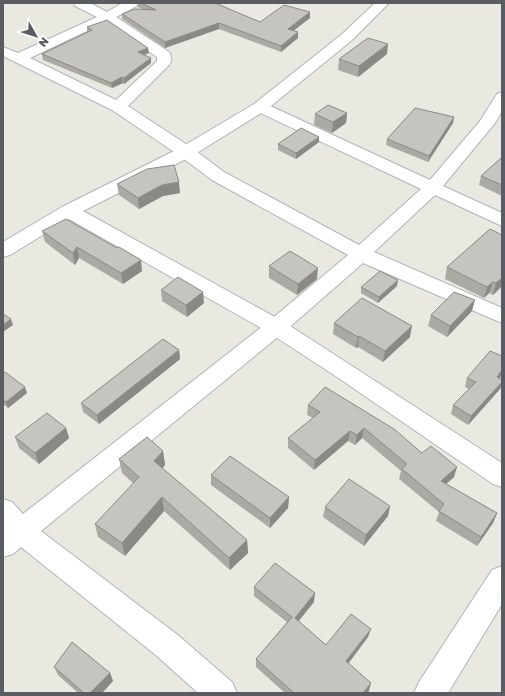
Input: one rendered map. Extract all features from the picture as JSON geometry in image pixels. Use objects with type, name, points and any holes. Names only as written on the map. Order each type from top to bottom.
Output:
[{"type":"street","points":[[80,3],[107,17],[164,55],[164,62],[118,107]]},
{"type":"street","points":[[11,55],[107,17],[132,3]]},
{"type":"street","points":[[3,251],[69,210],[186,152],[260,107],[346,38],[383,3]]},
{"type":"street","points":[[11,55],[118,107],[186,152],[218,176],[361,254],[502,316]]},
{"type":"street","points":[[12,538],[276,327],[361,254],[432,188],[487,123],[502,97]]},
{"type":"street","points":[[260,107],[502,220]]},
{"type":"street","points":[[69,210],[276,327],[345,371],[502,476]]},
{"type":"street","points":[[3,510],[12,538],[168,646],[221,693]]},
{"type":"street","points":[[430,693],[502,579]]},
{"type":"building","points":[[141,3],[215,3],[260,22],[284,5],[310,12],[288,29],[298,32],[281,46],[219,23],[165,42],[122,14],[135,9],[156,10]]},
{"type":"building","points":[[107,20],[148,48],[138,52],[151,58],[124,78],[122,77],[111,83],[42,54],[92,30],[87,27]]},
{"type":"building","points":[[368,38],[388,44],[359,66],[339,59]]},
{"type":"building","points":[[328,105],[347,113],[333,122],[315,114]]},
{"type":"building","points":[[415,108],[454,117],[429,156],[387,139]]},
{"type":"building","points":[[301,128],[319,137],[296,153],[278,144]]},
{"type":"building","points":[[502,157],[502,185],[481,176]]},
{"type":"building","points":[[174,165],[179,182],[162,185],[138,198],[117,184],[147,169]]},
{"type":"building","points":[[66,219],[141,260],[121,273],[77,247],[73,253],[42,231]]},
{"type":"building","points":[[490,229],[502,235],[502,278],[496,283],[493,282],[487,287],[447,267]]},
{"type":"building","points":[[290,251],[318,268],[298,284],[269,266]]},
{"type":"building","points":[[380,271],[398,280],[379,297],[361,287]]},
{"type":"building","points":[[178,277],[203,292],[186,305],[161,290]]},
{"type":"building","points":[[454,292],[475,300],[450,326],[431,315]]},
{"type":"building","points":[[362,298],[412,326],[385,351],[334,323]]},
{"type":"building","points":[[3,314],[11,319],[3,325]]},
{"type":"building","points":[[163,339],[179,350],[97,415],[81,403]]},
{"type":"building","points":[[490,351],[502,356],[502,370],[497,377],[502,380],[502,382],[471,416],[453,405],[476,382],[467,378]]},
{"type":"building","points":[[5,372],[25,387],[6,402],[3,400],[3,373]]},
{"type":"building","points":[[325,387],[394,429],[422,453],[431,446],[457,467],[441,481],[497,513],[481,537],[439,511],[444,504],[402,469],[407,464],[364,428],[357,435],[350,431],[315,460],[288,438],[320,412],[308,405]]},
{"type":"building","points":[[47,413],[66,428],[35,453],[15,437]]},
{"type":"building","points":[[147,437],[163,451],[154,461],[247,540],[229,558],[162,497],[122,543],[95,524],[139,477],[119,459]]},
{"type":"building","points":[[230,456],[289,497],[270,518],[211,475]]},
{"type":"building","points":[[349,479],[390,506],[366,535],[325,507]]},
{"type":"building","points":[[275,563],[315,593],[295,618],[326,645],[351,614],[371,629],[346,661],[371,683],[363,693],[294,693],[256,659],[292,617],[254,587]]},
{"type":"building","points":[[72,642],[110,673],[90,693],[84,693],[54,667]]}]
